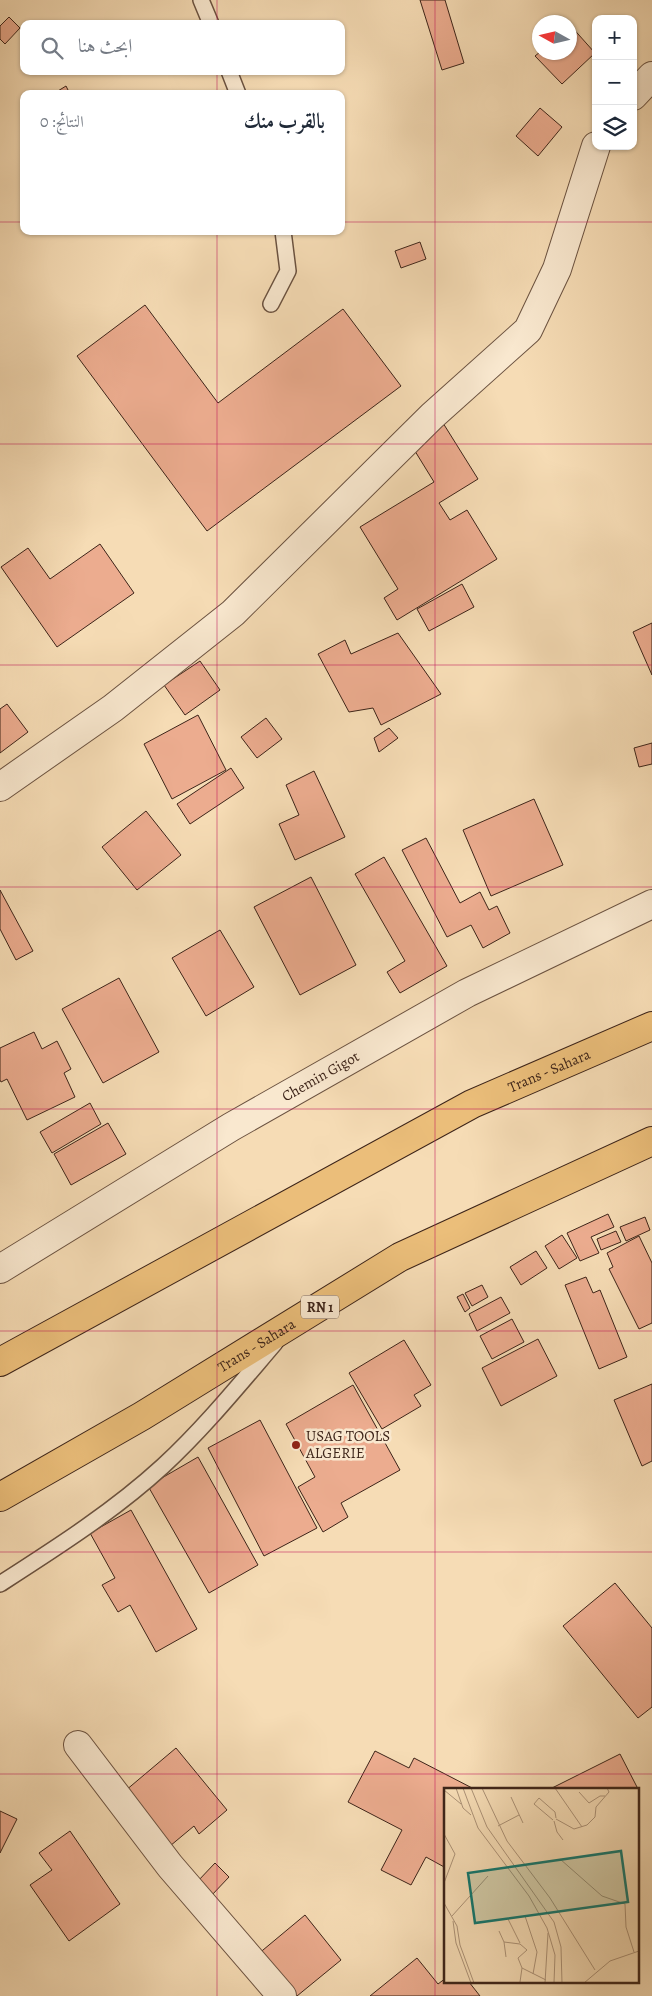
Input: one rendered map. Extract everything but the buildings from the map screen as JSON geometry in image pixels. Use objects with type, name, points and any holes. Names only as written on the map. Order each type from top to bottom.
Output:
[{"type":"highway","name":"Trans - Sahara","points":[[0,1362],[472,1104],[652,1026]]},
{"type":"highway","name":"Trans - Sahara","points":[[0,1497],[142,1416],[288,1328],[400,1257],[652,1141]]},
{"type":"street","points":[[637,92],[652,76]]},
{"type":"street","points":[[0,786],[113,708],[233,613],[432,416],[528,330],[557,269],[578,197],[595,150]]},
{"type":"street","name":"Chemin Gigot","points":[[0,1269],[231,1127],[467,993],[652,904]]},
{"type":"street","points":[[78,1745],[170,1866],[282,1996]]},
{"type":"lane","points":[[201,0],[208,20]]},
{"type":"lane","points":[[231,75],[236,90]]},
{"type":"lane","points":[[271,304],[288,271],[284,235]]},
{"type":"lane","points":[[0,1584],[69,1540],[162,1467],[213,1417],[288,1328]]},
{"type":"place","name":"USAG TOOLS ALGERIE","points":[[296,1445]]}]
